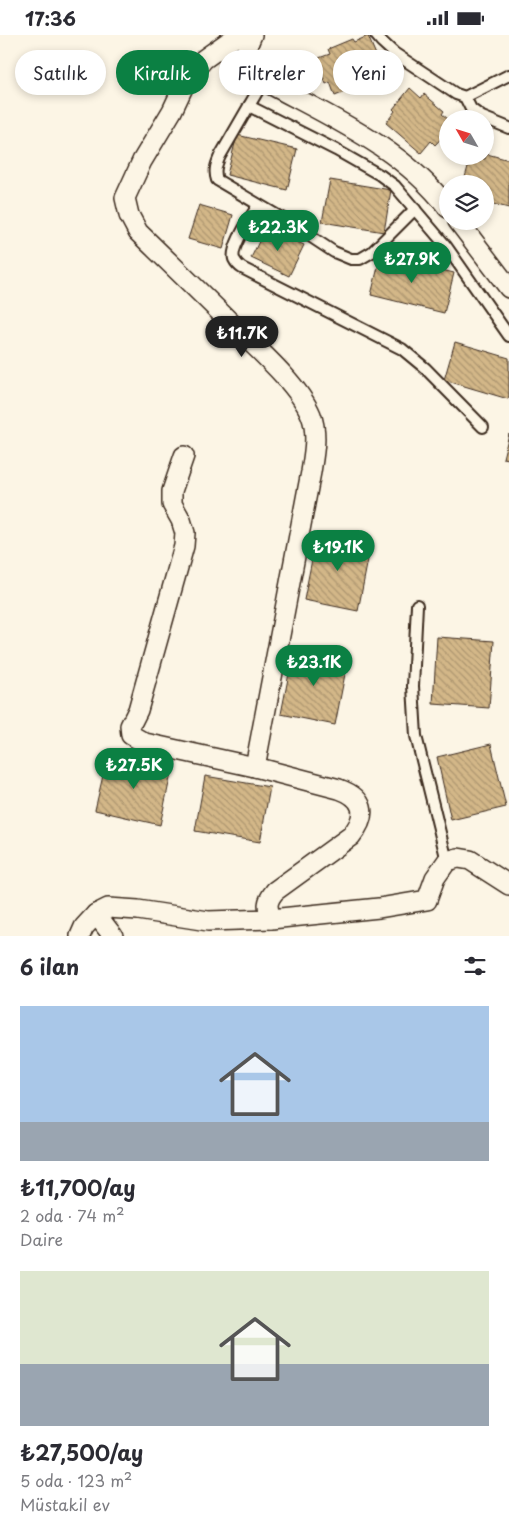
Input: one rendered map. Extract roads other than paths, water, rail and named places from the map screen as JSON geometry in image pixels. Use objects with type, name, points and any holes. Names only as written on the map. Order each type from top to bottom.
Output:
[{"type":"street","points":[[238,35],[204,59],[187,79],[172,111],[142,161],[125,197],[129,215],[138,232],[266,357],[291,384],[311,415],[315,429],[311,472],[255,767]]},
{"type":"street","points":[[248,50],[252,35]]},
{"type":"street","points":[[290,95],[377,144],[410,168],[439,199]]},
{"type":"street","points":[[465,230],[509,288]]},
{"type":"street","points":[[184,456],[172,491],[172,504],[181,519],[185,533],[184,546],[138,710],[130,726],[131,735],[145,743],[255,767],[349,792],[357,798],[361,808],[362,817],[359,826],[352,836],[274,891],[267,905],[271,919]]},
{"type":"street","points":[[80,936],[84,927],[96,914],[108,908],[138,910],[208,921],[271,919],[379,908],[427,900],[435,878],[447,861],[458,858],[470,860],[509,885]]},
{"type":"street","points":[[96,914],[113,936]]},
{"type":"lane","points":[[376,35],[394,53],[456,94],[465,97],[509,75]]},
{"type":"lane","points":[[255,95],[220,156],[216,166],[215,174],[217,180],[334,252],[351,259],[360,259],[372,252],[416,209]]},
{"type":"lane","points":[[465,97],[471,109],[482,117],[509,128]]},
{"type":"lane","points":[[249,106],[336,150],[395,185],[446,246],[509,335]]},
{"type":"lane","points":[[258,205],[235,248],[233,258],[237,264],[402,349],[425,368],[483,427]]},
{"type":"lane","points":[[417,605],[413,686],[416,736],[447,861]]}]
